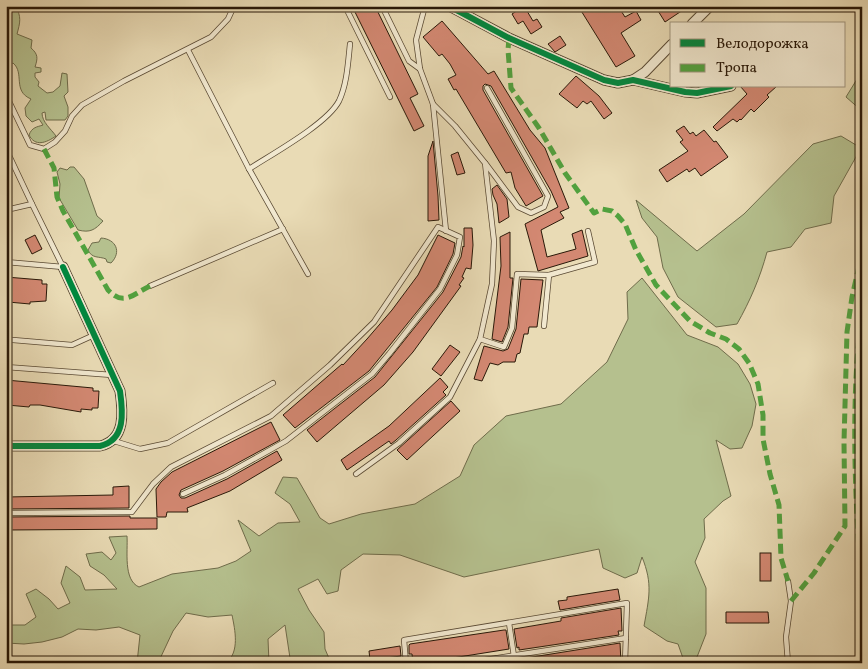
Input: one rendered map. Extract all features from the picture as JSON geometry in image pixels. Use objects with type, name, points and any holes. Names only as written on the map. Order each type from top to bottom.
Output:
[{"type":"street","points":[[449,6],[509,38],[604,80],[618,83],[633,80],[697,93],[725,88]]},
{"type":"street","points":[[694,22],[710,6]]},
{"type":"street","points":[[633,80],[644,72],[670,46]]},
{"type":"street","points":[[6,446],[100,446],[114,441],[119,433],[122,402],[120,391],[63,267]]},
{"type":"lane","points":[[6,95],[30,145],[44,149],[55,142],[65,131],[72,116],[82,105],[124,80],[211,37],[228,19],[234,6]]},
{"type":"lane","points":[[345,6],[390,96]]},
{"type":"lane","points":[[382,6],[410,61],[420,70]]},
{"type":"lane","points":[[425,6],[416,40],[420,70],[433,104],[446,231]]},
{"type":"lane","points":[[249,168],[326,119],[338,102],[346,82],[350,44]]},
{"type":"lane","points":[[188,50],[249,168],[308,274]]},
{"type":"lane","points":[[433,104],[455,126],[518,206],[531,213],[544,207],[548,196],[487,88]]},
{"type":"lane","points":[[6,150],[63,267]]},
{"type":"lane","points":[[356,474],[399,443],[450,397],[480,339],[492,284],[494,241],[485,163]]},
{"type":"lane","points":[[6,210],[32,204]]},
{"type":"lane","points":[[6,513],[132,512],[153,484],[171,467],[270,416],[330,365],[374,322],[438,227],[460,237],[457,255],[440,288],[372,374],[286,441],[226,474],[183,494]]},
{"type":"lane","points":[[150,286],[283,229]]},
{"type":"lane","points":[[480,339],[504,347],[512,328],[517,274],[549,275],[595,262],[588,231]]},
{"type":"lane","points":[[6,262],[63,267]]},
{"type":"lane","points":[[544,326],[549,275]]},
{"type":"lane","points":[[13,340],[72,344],[94,335]]},
{"type":"lane","points":[[6,368],[112,375]]},
{"type":"lane","points":[[114,441],[140,449],[168,443],[272,383]]},
{"type":"lane","points":[[788,581],[791,601],[786,637],[788,663]]},
{"type":"lane","points":[[406,663],[404,640],[627,603],[625,663]]},
{"type":"lane","points":[[509,623],[515,663]]},
{"type":"lane","points":[[464,663],[626,638]]},
{"type":"green space","points":[[6,6],[15,6],[19,13],[20,23],[17,34],[32,40],[31,48],[37,56],[35,67],[41,68],[41,72],[35,73],[35,77],[39,82],[38,86],[47,93],[53,92],[60,86],[62,73],[67,74],[68,92],[64,96],[68,107],[68,116],[65,120],[46,120],[45,112],[42,113],[45,122],[56,136],[45,142],[41,143],[31,139],[30,132],[43,125],[39,119],[32,122],[26,116],[25,108],[31,99],[25,96],[20,87],[18,72],[13,63],[6,67]]},
{"type":"green space","points":[[862,71],[862,111],[846,97]]},
{"type":"green space","points":[[841,136],[861,148],[834,196],[831,223],[805,229],[791,247],[767,252],[754,289],[737,324],[716,327],[678,297],[663,268],[657,237],[642,218],[636,200],[697,251],[744,214],[813,144]]},
{"type":"green space","points":[[70,167],[74,167],[84,179],[97,216],[103,221],[92,230],[78,230],[59,198],[60,184],[57,172],[60,168],[67,170]]},
{"type":"green space","points":[[101,238],[114,243],[116,247],[116,255],[111,263],[107,262],[106,259],[94,256],[88,250],[92,243],[99,242]]},
{"type":"green space","points":[[642,278],[687,335],[718,347],[738,364],[750,384],[756,404],[752,426],[742,448],[730,449],[716,440],[731,496],[704,519],[705,538],[695,562],[706,588],[706,634],[697,657],[684,661],[678,644],[667,641],[644,626],[649,583],[642,557],[637,573],[625,578],[603,568],[599,549],[464,577],[400,555],[363,554],[341,570],[338,591],[327,594],[318,579],[298,589],[324,632],[325,649],[331,663],[299,663],[290,658],[285,625],[268,639],[269,663],[226,663],[235,647],[232,615],[208,617],[186,613],[173,631],[158,663],[137,663],[140,635],[119,627],[96,630],[78,629],[62,637],[42,642],[6,643],[6,625],[25,625],[36,617],[26,594],[36,589],[58,609],[70,603],[61,583],[66,566],[80,577],[85,590],[117,589],[104,575],[90,566],[86,554],[102,552],[111,560],[116,553],[109,537],[127,536],[128,572],[134,583],[139,587],[172,574],[218,568],[236,561],[251,551],[238,520],[259,536],[278,523],[300,522],[290,504],[275,493],[283,477],[297,478],[320,518],[329,524],[361,514],[415,504],[460,476],[474,445],[506,416],[561,404],[607,362],[628,319],[627,292]]},
{"type":"building","points":[[352,6],[375,6],[418,94],[410,98],[424,126],[414,131]]},
{"type":"building","points":[[524,6],[533,21],[537,19],[542,27],[531,34],[523,21],[518,24],[512,14]]},
{"type":"building","points":[[585,6],[604,6],[607,11],[618,6],[625,17],[636,11],[641,20],[621,33],[635,56],[616,67],[580,9]]},
{"type":"building","points":[[655,6],[689,6],[665,22]]},
{"type":"building","points":[[442,21],[488,74],[494,71],[530,130],[545,148],[569,208],[560,212],[564,218],[541,230],[547,257],[576,249],[572,234],[582,230],[588,256],[538,271],[525,224],[558,207],[551,191],[491,86],[485,84],[483,90],[543,196],[526,206],[515,188],[511,172],[506,173],[456,89],[454,90],[448,79],[456,75],[450,64],[442,54],[439,56],[423,37]]},
{"type":"building","points":[[560,36],[566,45],[555,52],[548,44]]},
{"type":"building","points":[[576,76],[599,96],[612,113],[604,119],[591,101],[587,104],[583,101],[577,108],[559,94]]},
{"type":"building","points":[[742,88],[775,88],[767,95],[769,97],[754,112],[751,109],[741,120],[737,122],[733,119],[717,131],[713,127],[747,94]]},
{"type":"building","points":[[684,126],[690,134],[693,132],[696,136],[704,130],[714,142],[716,141],[728,157],[701,176],[695,168],[689,172],[687,169],[667,182],[659,170],[688,151],[680,142],[683,140],[676,131]]},
{"type":"building","points":[[433,141],[439,220],[428,221],[428,156]]},
{"type":"building","points":[[458,152],[465,173],[457,175],[451,155]]},
{"type":"building","points":[[497,185],[507,199],[509,217],[499,223],[497,204],[492,189]]},
{"type":"building","points":[[464,228],[472,228],[473,245],[471,269],[466,268],[462,277],[464,278],[459,285],[461,286],[413,352],[384,385],[317,442],[307,430],[375,377],[443,292],[461,257],[464,247]]},
{"type":"building","points":[[510,232],[510,278],[513,278],[508,327],[502,342],[492,339],[501,266],[500,237]]},
{"type":"building","points":[[35,235],[42,249],[32,254],[25,240]]},
{"type":"building","points":[[438,235],[455,243],[453,254],[437,287],[369,371],[295,428],[283,415],[343,365],[392,310],[418,275]]},
{"type":"building","points":[[6,277],[42,280],[42,284],[47,284],[46,301],[30,302],[30,304],[8,302]]},
{"type":"building","points":[[521,279],[543,280],[537,327],[529,327],[528,334],[524,334],[520,353],[517,354],[515,362],[503,362],[498,365],[490,363],[482,381],[474,379],[484,346],[503,351],[508,349],[516,329]]},
{"type":"building","points":[[450,345],[460,352],[441,376],[432,369]]},
{"type":"building","points":[[440,378],[448,387],[443,392],[446,395],[391,444],[389,441],[347,470],[341,460],[389,426]]},
{"type":"building","points":[[6,380],[93,388],[93,391],[99,391],[98,408],[92,408],[92,410],[81,409],[81,412],[40,405],[30,405],[29,407],[7,405]]},
{"type":"building","points":[[451,401],[460,411],[407,460],[397,450]]},
{"type":"building","points":[[271,422],[280,440],[223,471],[181,490],[179,495],[181,498],[185,498],[227,479],[277,451],[282,460],[230,491],[187,508],[188,512],[167,512],[166,517],[157,517],[156,489],[172,472]]},
{"type":"building","points":[[129,486],[129,508],[6,509],[6,497],[113,495],[113,487]]},
{"type":"building","points":[[130,516],[130,518],[157,518],[157,529],[6,530],[6,517]]},
{"type":"building","points":[[760,553],[771,553],[771,581],[760,581]]},
{"type":"building","points":[[618,589],[620,600],[560,610],[558,601],[567,600],[567,597]]},
{"type":"building","points":[[621,608],[622,631],[618,631],[619,635],[519,650],[519,647],[517,648],[514,629],[561,621],[561,618]]},
{"type":"building","points":[[726,612],[768,612],[769,623],[726,623]]},
{"type":"building","points":[[506,630],[509,649],[421,663],[413,663],[412,654],[409,654],[410,644]]},
{"type":"building","points":[[620,643],[621,663],[521,663],[520,659]]},
{"type":"building","points":[[400,646],[401,656],[370,660],[369,651]]},
{"type":"marked path","points":[[509,38],[511,88],[539,128],[565,173],[594,213],[602,209],[612,211],[618,216],[625,224],[636,250],[656,285],[690,321],[710,333],[726,339],[739,349],[749,363],[758,384],[763,415],[763,439],[779,505],[781,558],[788,581]]},
{"type":"marked path","points":[[44,149],[54,168],[57,197],[63,211],[108,290],[119,298],[124,298],[150,286]]},
{"type":"marked path","points":[[791,601],[814,573],[845,526],[844,442],[847,332],[852,297],[862,253]]},
{"type":"marked path","points":[[862,309],[858,344],[855,416],[857,523],[862,595]]},
{"type":"cycle path","points":[[449,6],[509,38],[604,80],[618,83],[633,80],[697,93],[721,88]]},
{"type":"cycle path","points":[[6,446],[100,446],[115,438],[119,431],[122,416],[120,391],[63,267]]}]
